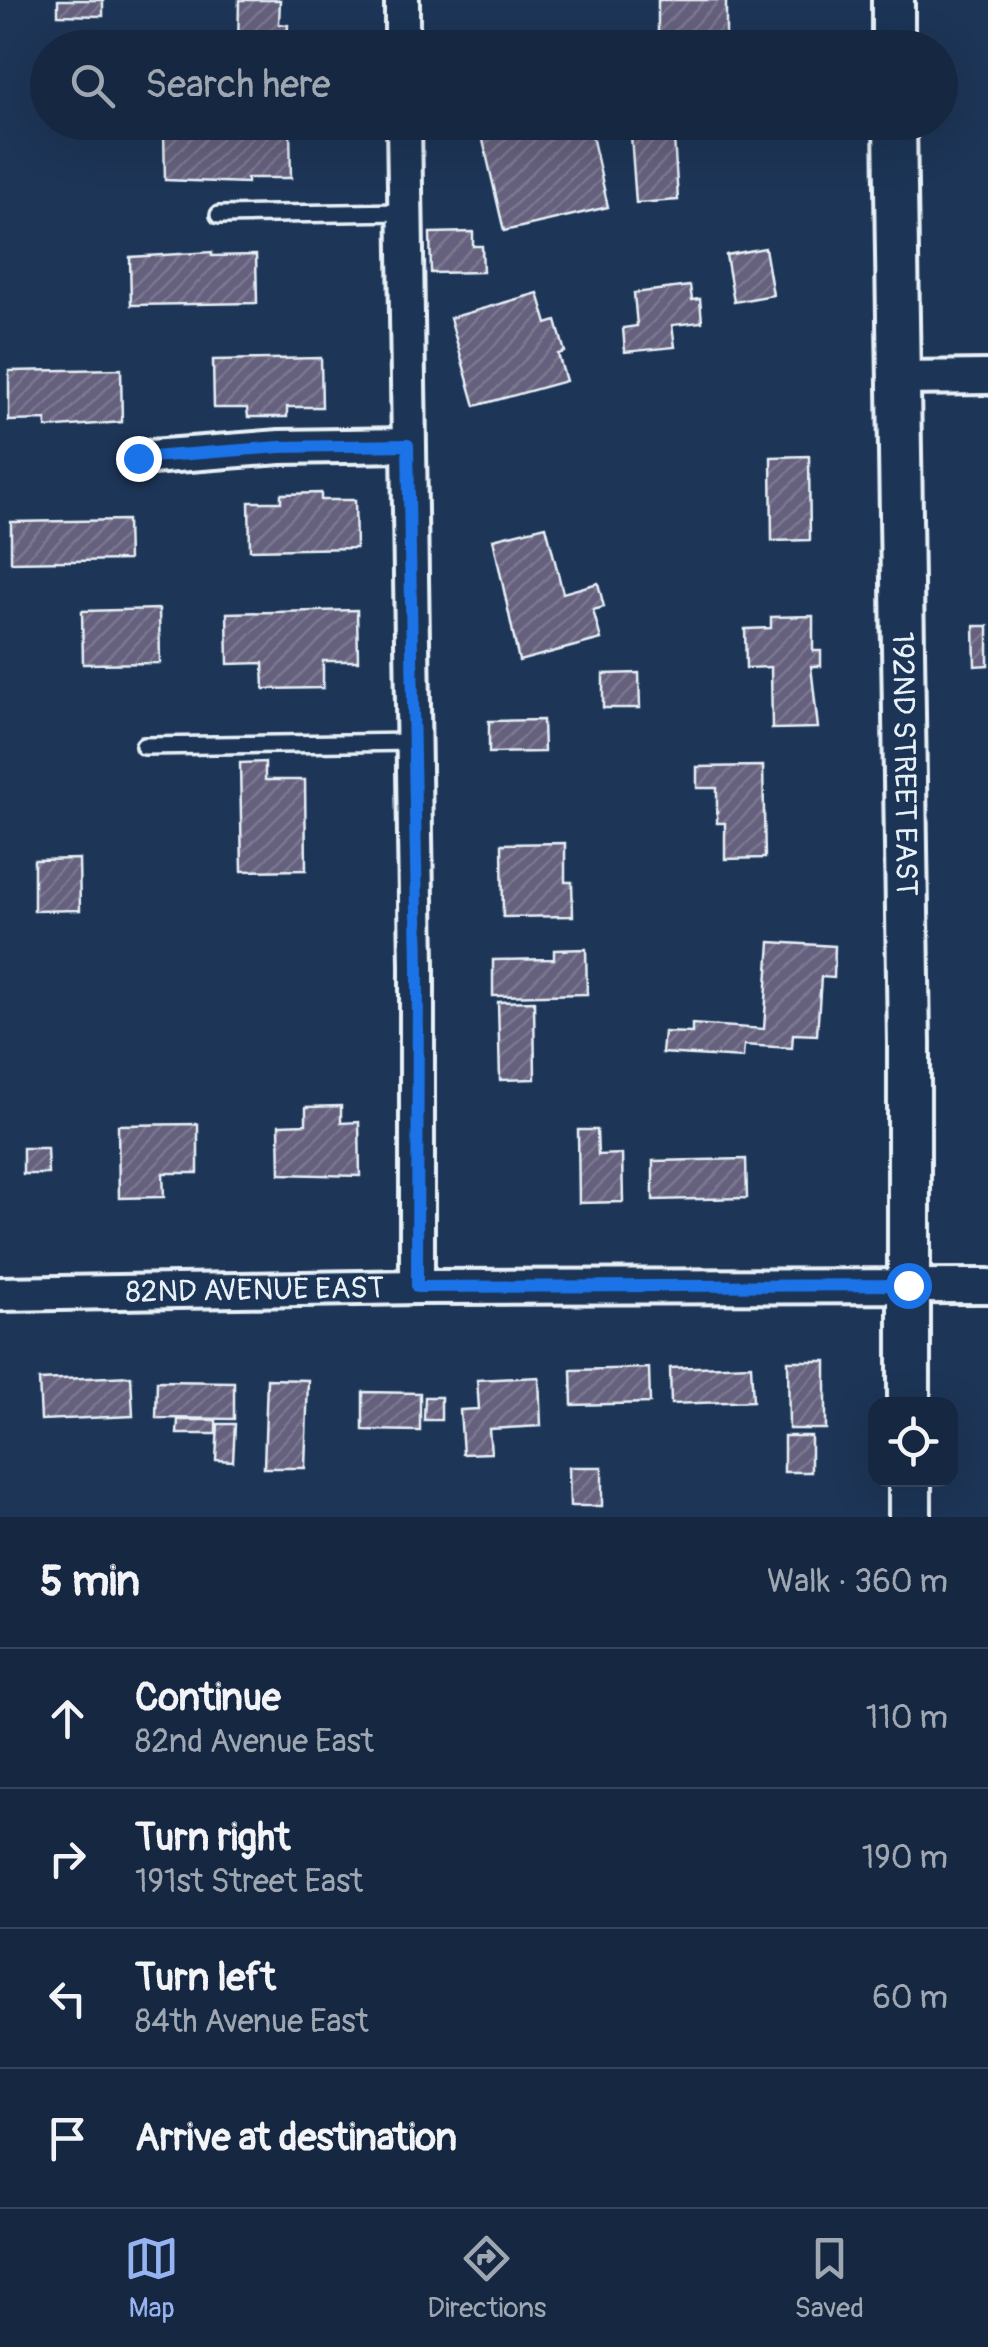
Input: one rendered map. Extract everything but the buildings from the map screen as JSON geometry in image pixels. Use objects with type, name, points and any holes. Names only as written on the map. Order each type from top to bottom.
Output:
[{"type":"street","points":[[402,0],[402,30]]},
{"type":"street","points":[[893,0],[894,30]]},
{"type":"street","points":[[404,140],[414,742],[417,1287]]},
{"type":"street","name":"192ND STREET EAST","points":[[895,140],[908,1397]]},
{"type":"street","points":[[899,378],[988,377]]},
{"type":"street","points":[[138,458],[280,447],[408,445]]},
{"type":"street","name":"82ND AVENUE EAST","points":[[0,1294],[417,1287],[988,1286]]},
{"type":"street","points":[[910,1487],[910,1517]]},
{"type":"lane","points":[[219,215],[405,212]]},
{"type":"lane","points":[[144,746],[414,742]]},
{"type":"route","points":[[138,458],[280,447],[408,445],[418,965],[417,1287],[908,1285]]}]
